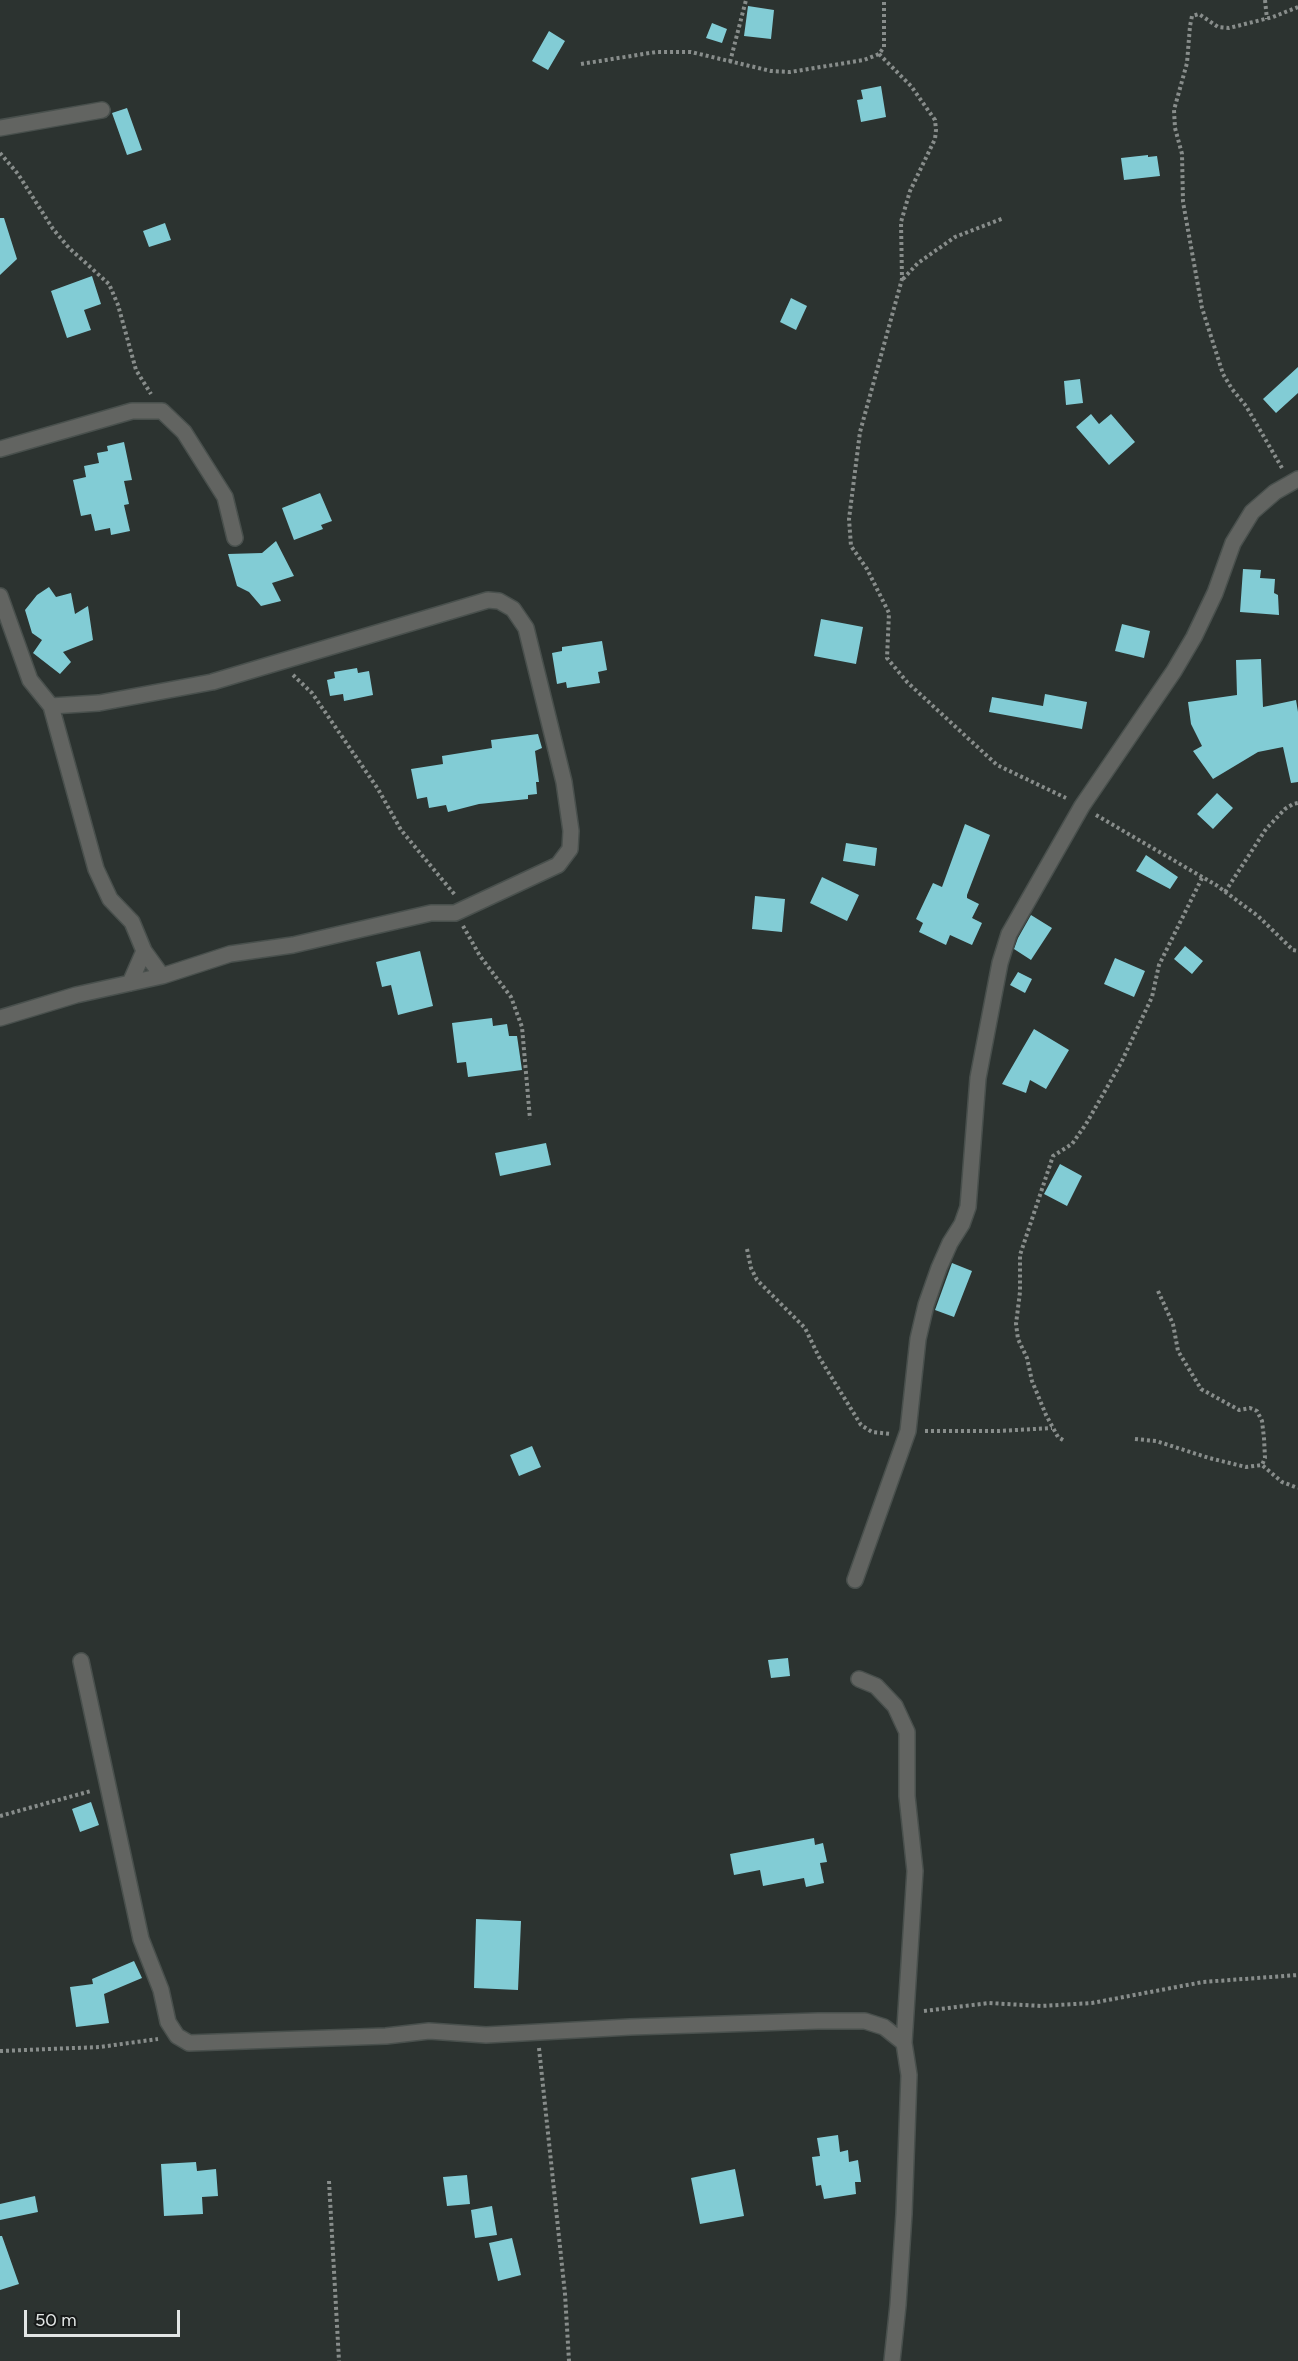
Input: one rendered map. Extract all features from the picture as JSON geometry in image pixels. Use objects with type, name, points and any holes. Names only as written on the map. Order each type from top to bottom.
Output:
[{"type":"street","points":[[0,128],[102,110]]},
{"type":"street","points":[[0,449],[132,411],[162,411],[184,432],[225,497],[235,538]]},
{"type":"street","points":[[855,1580],[908,1431],[918,1339],[926,1305],[939,1268],[950,1243],[962,1224],[968,1207],[978,1078],[1000,963],[1009,934],[1082,806],[1189,645],[1215,594],[1233,543],[1252,512],[1275,492],[1294,481]]},
{"type":"street","points":[[0,596],[30,680],[51,706],[96,869],[110,899],[132,922],[144,951],[162,976]]},
{"type":"street","points":[[0,1018],[76,995],[162,976],[230,954],[292,945],[431,913],[460,910],[558,865],[570,849],[571,831],[564,782],[526,628],[513,609],[499,601],[488,600],[212,682],[99,703],[51,706]]},
{"type":"street","points":[[130,983],[144,951]]},
{"type":"street","points":[[81,1661],[106,1786],[141,1939],[160,1990],[168,2022],[177,2036],[189,2043],[386,2036],[429,2031],[486,2035],[630,2026],[865,2021],[884,2027],[904,2043]]},
{"type":"street","points":[[859,1679],[876,1686],[895,1706],[907,1732],[907,1796],[915,1871],[908,2013],[904,2043],[909,2075],[904,2214],[892,2361]]},
{"type":"path","points":[[730,62],[746,0]]},
{"type":"path","points":[[580,63],[656,52],[691,52],[771,71],[790,72],[864,60],[879,54],[884,47],[884,0]]},
{"type":"path","points":[[1265,0],[1267,19]]},
{"type":"path","points":[[1294,481],[1223,374],[1202,308],[1183,202],[1182,154],[1175,128],[1174,110],[1187,63],[1192,16],[1200,14],[1211,24],[1224,28],[1267,19],[1298,7]]},
{"type":"path","points":[[879,54],[910,86],[935,120],[936,130],[935,139],[910,191],[901,222],[902,279],[860,432],[849,519],[851,546],[867,569],[889,613],[887,658],[907,682],[997,765],[1082,806],[1225,892],[1258,916],[1293,950],[1298,951]]},
{"type":"path","points":[[0,153],[18,174],[53,230],[69,248],[91,265],[109,284],[118,305],[136,370],[162,411]]},
{"type":"path","points":[[902,279],[918,263],[955,237],[1004,218]]},
{"type":"path","points":[[279,663],[312,693],[378,789],[401,830],[444,879],[480,956],[511,997],[522,1027],[530,1119]]},
{"type":"path","points":[[1225,892],[1266,829],[1285,809],[1298,803]]},
{"type":"path","points":[[1063,1440],[1053,1428],[1032,1382],[1027,1358],[1018,1339],[1016,1324],[1020,1292],[1020,1255],[1053,1156],[1072,1144],[1121,1063],[1152,997],[1159,965],[1202,878]]},
{"type":"path","points":[[747,1249],[751,1268],[757,1280],[805,1328],[819,1357],[861,1425],[872,1432],[882,1434],[908,1431],[999,1431],[1053,1428]]},
{"type":"path","points":[[1158,1291],[1173,1324],[1178,1351],[1201,1389],[1239,1410],[1250,1408],[1257,1411],[1262,1420],[1264,1438],[1265,1458],[1262,1465]]},
{"type":"path","points":[[1135,1439],[1156,1441],[1246,1467],[1262,1465],[1282,1482],[1298,1488]]},
{"type":"path","points":[[0,1816],[50,1804],[106,1786]]},
{"type":"path","points":[[908,2013],[989,2003],[1041,2006],[1092,2003],[1203,1982],[1298,1975]]},
{"type":"path","points":[[538,2032],[565,2295],[569,2361]]},
{"type":"path","points":[[0,2052],[100,2047],[177,2036]]},
{"type":"path","points":[[329,2181],[339,2361]]},
{"type":"building","points":[[748,6],[774,10],[771,39],[744,36]]},
{"type":"building","points":[[712,23],[727,29],[722,43],[706,38]]},
{"type":"building","points":[[549,31],[565,41],[548,70],[532,61]]},
{"type":"building","points":[[881,86],[886,117],[861,122],[857,100],[863,99],[861,90]]},
{"type":"building","points":[[127,108],[142,150],[127,155],[112,113]]},
{"type":"building","points":[[1148,155],[1148,157],[1157,156],[1160,176],[1124,180],[1121,158]]},
{"type":"building","points":[[0,218],[4,218],[17,259],[0,275]]},
{"type":"building","points":[[165,223],[171,240],[149,247],[143,231]]},
{"type":"building","points":[[92,276],[101,304],[84,310],[91,330],[67,338],[51,291]]},
{"type":"building","points":[[791,298],[807,306],[796,330],[780,322]]},
{"type":"building","points":[[1298,367],[1298,393],[1276,413],[1263,399]]},
{"type":"building","points":[[1080,379],[1083,403],[1066,405],[1064,381]]},
{"type":"building","points":[[1091,414],[1099,424],[1111,414],[1135,442],[1109,465],[1076,427]]},
{"type":"building","points":[[124,442],[132,480],[124,481],[129,504],[124,505],[130,531],[111,535],[110,528],[95,531],[91,514],[81,516],[73,480],[86,477],[84,466],[99,463],[97,453],[108,451],[107,446]]},
{"type":"building","points":[[320,493],[332,521],[321,525],[323,529],[294,540],[282,508]]},
{"type":"building","points":[[276,541],[294,576],[272,583],[281,601],[261,606],[249,592],[237,586],[228,554],[262,553]]},
{"type":"building","points":[[1243,569],[1261,570],[1260,578],[1275,579],[1274,593],[1278,595],[1279,615],[1240,612]]},
{"type":"building","points":[[49,587],[56,597],[71,593],[75,614],[88,606],[93,640],[63,652],[71,662],[60,674],[33,653],[42,640],[32,633],[25,610],[37,595]]},
{"type":"building","points":[[821,619],[863,627],[856,664],[814,656]]},
{"type":"building","points":[[1122,624],[1150,631],[1144,658],[1115,651]]},
{"type":"building","points":[[602,641],[607,670],[598,672],[600,683],[567,688],[566,682],[557,684],[552,653],[562,651],[562,647]]},
{"type":"building","points":[[1261,659],[1263,707],[1296,700],[1298,782],[1291,783],[1283,747],[1258,752],[1213,779],[1193,751],[1202,746],[1191,724],[1188,702],[1237,695],[1236,660]]},
{"type":"building","points":[[357,668],[358,673],[369,671],[373,695],[344,701],[343,694],[330,696],[327,680],[335,678],[334,672]]},
{"type":"building","points":[[1045,694],[1087,702],[1082,729],[989,712],[992,697],[1043,706]]},
{"type":"building","points":[[538,734],[542,748],[535,751],[539,782],[536,782],[537,794],[528,795],[528,799],[479,804],[448,812],[446,805],[429,808],[427,797],[417,799],[411,769],[443,764],[442,756],[492,748],[491,740]]},
{"type":"building","points":[[1217,793],[1233,808],[1213,829],[1197,814]]},
{"type":"building","points":[[965,824],[990,835],[967,895],[967,898],[979,904],[972,918],[982,923],[972,945],[950,935],[946,945],[919,932],[923,923],[916,919],[933,883],[942,887]]},
{"type":"building","points":[[846,843],[877,848],[875,866],[843,861]]},
{"type":"building","points":[[1146,855],[1178,877],[1170,889],[1136,871]]},
{"type":"building","points":[[822,877],[859,895],[847,921],[810,903]]},
{"type":"building","points":[[755,896],[785,899],[782,932],[752,929]]},
{"type":"building","points":[[1031,915],[1052,928],[1031,960],[1014,949]]},
{"type":"building","points":[[1185,946],[1203,961],[1192,974],[1174,959]]},
{"type":"building","points":[[420,951],[433,1006],[398,1015],[391,985],[382,987],[376,962]]},
{"type":"building","points":[[1115,958],[1145,971],[1134,997],[1104,984]]},
{"type":"building","points":[[1018,972],[1032,979],[1025,993],[1010,985]]},
{"type":"building","points":[[492,1018],[493,1026],[507,1024],[509,1036],[517,1036],[522,1070],[468,1077],[466,1062],[457,1063],[452,1023]]},
{"type":"building","points":[[1034,1029],[1069,1050],[1046,1089],[1030,1080],[1026,1093],[1002,1084]]},
{"type":"building","points":[[546,1143],[551,1165],[500,1176],[495,1153]]},
{"type":"building","points":[[1060,1164],[1082,1176],[1067,1206],[1044,1194]]},
{"type":"building","points":[[952,1263],[972,1271],[954,1317],[935,1310]]},
{"type":"building","points":[[532,1446],[541,1467],[519,1476],[510,1455]]},
{"type":"building","points":[[788,1658],[790,1676],[771,1678],[768,1660]]},
{"type":"building","points":[[91,1802],[99,1825],[80,1832],[72,1809]]},
{"type":"building","points":[[814,1838],[815,1845],[823,1843],[827,1862],[820,1863],[824,1883],[806,1887],[804,1878],[763,1886],[760,1870],[734,1875],[730,1854]]},
{"type":"building","points":[[476,1919],[521,1921],[518,1990],[474,1988]]},
{"type":"building","points":[[134,1961],[142,1978],[104,1994],[109,2023],[76,2027],[70,1987],[93,1984],[92,1979]]},
{"type":"building","points":[[838,2135],[840,2152],[848,2150],[849,2162],[858,2160],[861,2182],[855,2182],[856,2194],[824,2199],[821,2185],[816,2186],[812,2157],[820,2156],[817,2138]]},
{"type":"building","points":[[196,2162],[197,2171],[216,2169],[218,2196],[202,2197],[203,2214],[164,2216],[161,2164]]},
{"type":"building","points":[[735,2169],[744,2216],[700,2224],[691,2178]]},
{"type":"building","points":[[467,2175],[470,2204],[447,2206],[443,2177]]},
{"type":"building","points":[[35,2196],[38,2212],[0,2220],[0,2204]]},
{"type":"building","points":[[492,2206],[497,2235],[475,2238],[471,2210]]},
{"type":"building","points":[[0,2236],[2,2236],[19,2284],[0,2290]]},
{"type":"building","points":[[512,2238],[521,2275],[498,2281],[489,2243]]}]
